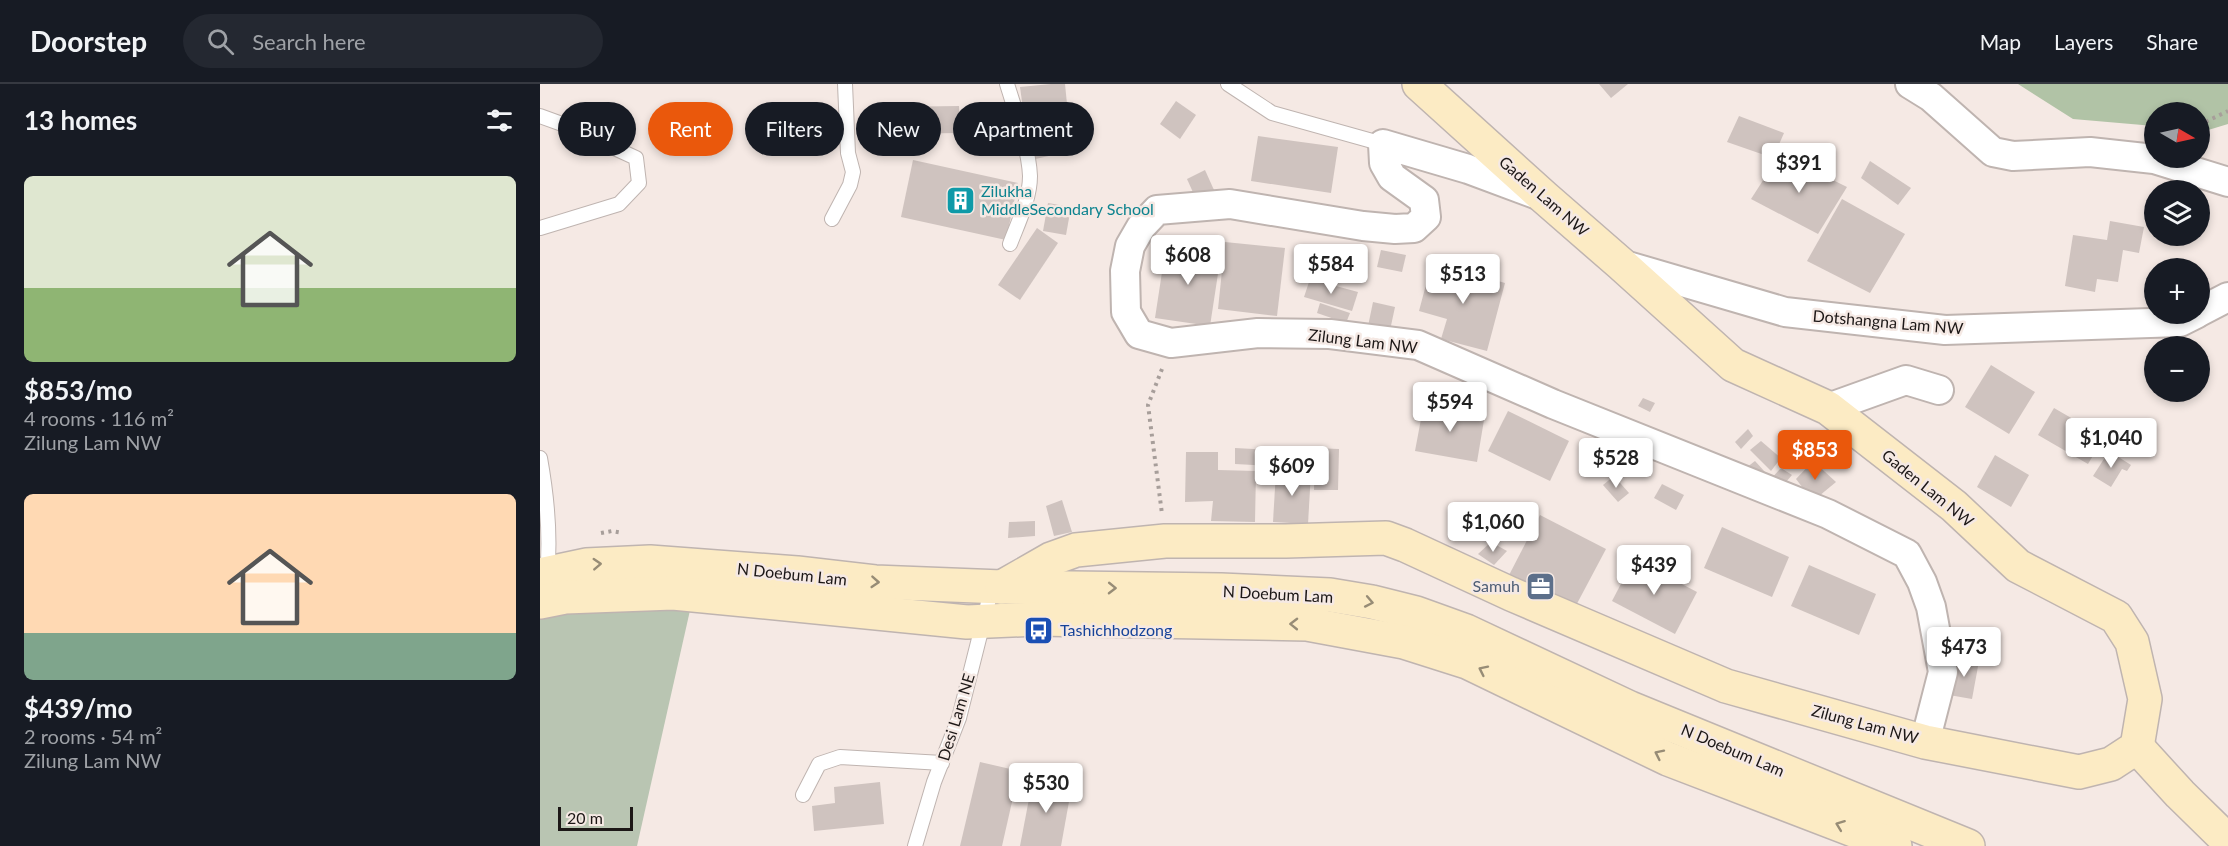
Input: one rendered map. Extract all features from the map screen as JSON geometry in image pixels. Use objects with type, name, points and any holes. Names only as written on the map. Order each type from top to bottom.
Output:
[{"type":"main road","name":"Gaden Lam NW","points":[[1419,84],[1733,365],[1828,408],[1954,506],[2018,566],[2116,617],[2132,642],[2145,699],[2137,747]]},
{"type":"main road","name":"Zilung Lam NW","points":[[997,587],[1051,559],[1076,549],[1165,541],[1386,538],[1405,544],[1511,594],[1726,686],[1925,742]]},
{"type":"main road","points":[[1058,587],[1080,574],[1117,545]]},
{"type":"main road","name":"N Doebum Lam","points":[[542,584],[586,565],[651,562],[797,573],[875,582],[997,587],[1221,590],[1330,595],[1372,602],[1416,613],[1466,631],[1630,708],[1968,846]]},
{"type":"main road","name":"N Doebum Lam","points":[[542,584],[565,597],[673,593],[983,622],[1037,619],[1307,624],[1404,642],[1467,662],[1668,759],[1895,846]]},
{"type":"main road","points":[[1925,742],[2079,772],[2111,764],[2137,747],[2228,841]]},
{"type":"street","points":[[1910,84],[1931,97],[1993,152],[2013,156],[2090,152],[2154,159],[2228,183]]},
{"type":"street","points":[[1383,144],[1468,169],[1544,197]]},
{"type":"street","name":"Zilung Lam NW","points":[[1383,144],[1384,163],[1392,177],[1424,200],[1426,216],[1414,228],[1364,226],[1230,204],[1157,210],[1141,227],[1130,246],[1125,271],[1126,312],[1138,334],[1171,343],[1258,333],[1330,334],[1418,345],[1553,404],[1828,514],[1868,533],[1907,554],[1922,582],[1931,607],[1943,672],[1925,742]]},
{"type":"street","name":"Dotshangna Lam NW","points":[[1621,264],[1785,312],[1945,330],[2144,323]]},
{"type":"street","name":"Dotshangna Lam NW","points":[[2210,307],[2228,297]]},
{"type":"street","points":[[1828,408],[1906,380],[1939,390]]},
{"type":"lane","points":[[832,219],[850,185],[853,172],[848,153],[845,84]]},
{"type":"lane","points":[[1006,84],[1020,128],[1030,176],[1025,205],[1010,244]]},
{"type":"lane","points":[[1228,84],[1272,113],[1383,144]]},
{"type":"lane","points":[[540,116],[636,158],[639,183],[619,204],[540,228]]},
{"type":"lane","points":[[540,458],[546,489],[550,544],[542,584]]},
{"type":"lane","name":"Desi Lam NE","points":[[915,846],[958,718],[983,622],[997,587]]},
{"type":"lane","points":[[803,795],[819,764],[840,757],[942,763]]},
{"type":"path","points":[[2210,120],[2228,111]]},
{"type":"path","points":[[1165,541],[1148,405],[1171,343]]},
{"type":"green space","points":[[2018,84],[2228,84],[2228,124],[2210,129],[2210,102],[2144,102],[2144,125],[2073,119]]},
{"type":"green space","points":[[693,597],[637,846],[540,846],[540,601]]},
{"type":"building","points":[[1065,84],[1067,102],[1022,102],[1020,87]]},
{"type":"building","points":[[1599,84],[1628,84],[1611,98]]},
{"type":"building","points":[[1176,101],[1196,115],[1180,139],[1160,124]]},
{"type":"building","points":[[941,106],[953,106],[953,133],[941,133]]},
{"type":"building","points":[[1739,116],[1784,133],[1773,158],[1727,142]]},
{"type":"building","points":[[1258,136],[1338,147],[1331,193],[1251,181]]},
{"type":"building","points":[[1780,154],[1847,187],[1818,234],[1751,199]]},
{"type":"building","points":[[1030,156],[1049,156],[1031,160]]},
{"type":"building","name":"Zilukha MiddleSecondary School","points":[[913,160],[1018,183],[1006,240],[901,217]]},
{"type":"building","points":[[1870,161],[1911,188],[1898,205],[1861,178]]},
{"type":"building","points":[[1205,170],[1214,190],[1196,199],[1187,179]]},
{"type":"building","points":[[1842,199],[1905,234],[1870,293],[1807,261]]},
{"type":"building","points":[[1048,203],[1071,207],[1066,235],[1043,231]]},
{"type":"building","points":[[2110,221],[2144,227],[2139,253],[2123,250],[2118,282],[2097,279],[2095,292],[2065,286],[2073,235],[2107,240]]},
{"type":"building","points":[[1037,228],[1058,243],[1020,300],[998,285]]},
{"type":"building","points":[[1225,242],[1285,248],[1277,316],[1218,309]]},
{"type":"building","points":[[1166,246],[1221,254],[1210,326],[1155,318]]},
{"type":"building","points":[[1381,250],[1406,255],[1402,272],[1377,267]]},
{"type":"building","points":[[1432,262],[1505,283],[1487,351],[1441,339],[1447,319],[1419,311]]},
{"type":"building","points":[[1310,279],[1358,292],[1352,311],[1304,297]]},
{"type":"building","points":[[1373,302],[1395,307],[1389,335],[1367,331]]},
{"type":"building","points":[[1320,303],[1350,313],[1346,323],[1317,313]]},
{"type":"building","points":[[1991,365],[2035,392],[2009,434],[1965,407]]},
{"type":"building","points":[[1643,398],[1655,403],[1650,412],[1638,406]]},
{"type":"building","points":[[1424,403],[1485,414],[1477,462],[1415,451]]},
{"type":"building","points":[[2054,408],[2104,437],[2088,464],[2038,435]]},
{"type":"building","points":[[1508,411],[1569,441],[1550,481],[1488,451]]},
{"type":"building","points":[[1748,429],[1753,436],[1741,449],[1735,442]]},
{"type":"building","points":[[1761,441],[1781,458],[1771,471],[1750,450]]},
{"type":"building","points":[[1235,448],[1293,451],[1292,467],[1235,464]]},
{"type":"building","points":[[1315,448],[1339,449],[1338,490],[1314,490]]},
{"type":"building","points":[[2109,451],[2131,465],[2127,471],[2122,469],[2111,487],[2093,476]]},
{"type":"building","points":[[1186,452],[1218,452],[1218,470],[1256,471],[1255,522],[1211,521],[1213,501],[1185,502]]},
{"type":"building","points":[[1995,455],[2029,475],[2011,507],[1977,487]]},
{"type":"building","points":[[1755,461],[1765,472],[1752,482],[1742,471]]},
{"type":"building","points":[[1813,461],[1836,482],[1813,501],[1796,479]]},
{"type":"building","points":[[1781,468],[1792,475],[1780,489],[1770,480]]},
{"type":"building","points":[[1276,471],[1311,472],[1308,524],[1273,522]]},
{"type":"building","points":[[1614,476],[1629,493],[1618,502],[1603,485]]},
{"type":"building","points":[[1662,484],[1684,495],[1676,510],[1654,498]]},
{"type":"building","points":[[1062,500],[1072,532],[1054,536],[1046,506]]},
{"type":"building","points":[[1540,515],[1606,549],[1572,613],[1507,579]]},
{"type":"building","points":[[1035,521],[1035,536],[1008,538],[1009,522]]},
{"type":"building","points":[[1722,527],[1789,557],[1772,597],[1704,568]]},
{"type":"building","points":[[1491,542],[1507,551],[1494,565],[1478,554]]},
{"type":"building","points":[[1634,559],[1697,592],[1675,634],[1612,601]]},
{"type":"building","points":[[1809,565],[1876,594],[1859,635],[1791,606]]},
{"type":"building","points":[[1956,657],[1979,661],[1972,699],[1949,695]]},
{"type":"building","points":[[980,762],[1019,771],[1002,846],[960,846]]},
{"type":"building","points":[[1033,778],[1072,785],[1061,846],[1020,846]]},
{"type":"building","points":[[880,782],[884,824],[814,831],[812,806],[835,803],[834,787]]},
{"type":"place","name":"Zilukha MiddleSecondary School","points":[[960,200]]},
{"type":"place","name":"Samuh","points":[[1541,586]]},
{"type":"place","name":"Tashichhodzong","points":[[1039,630]]}]
